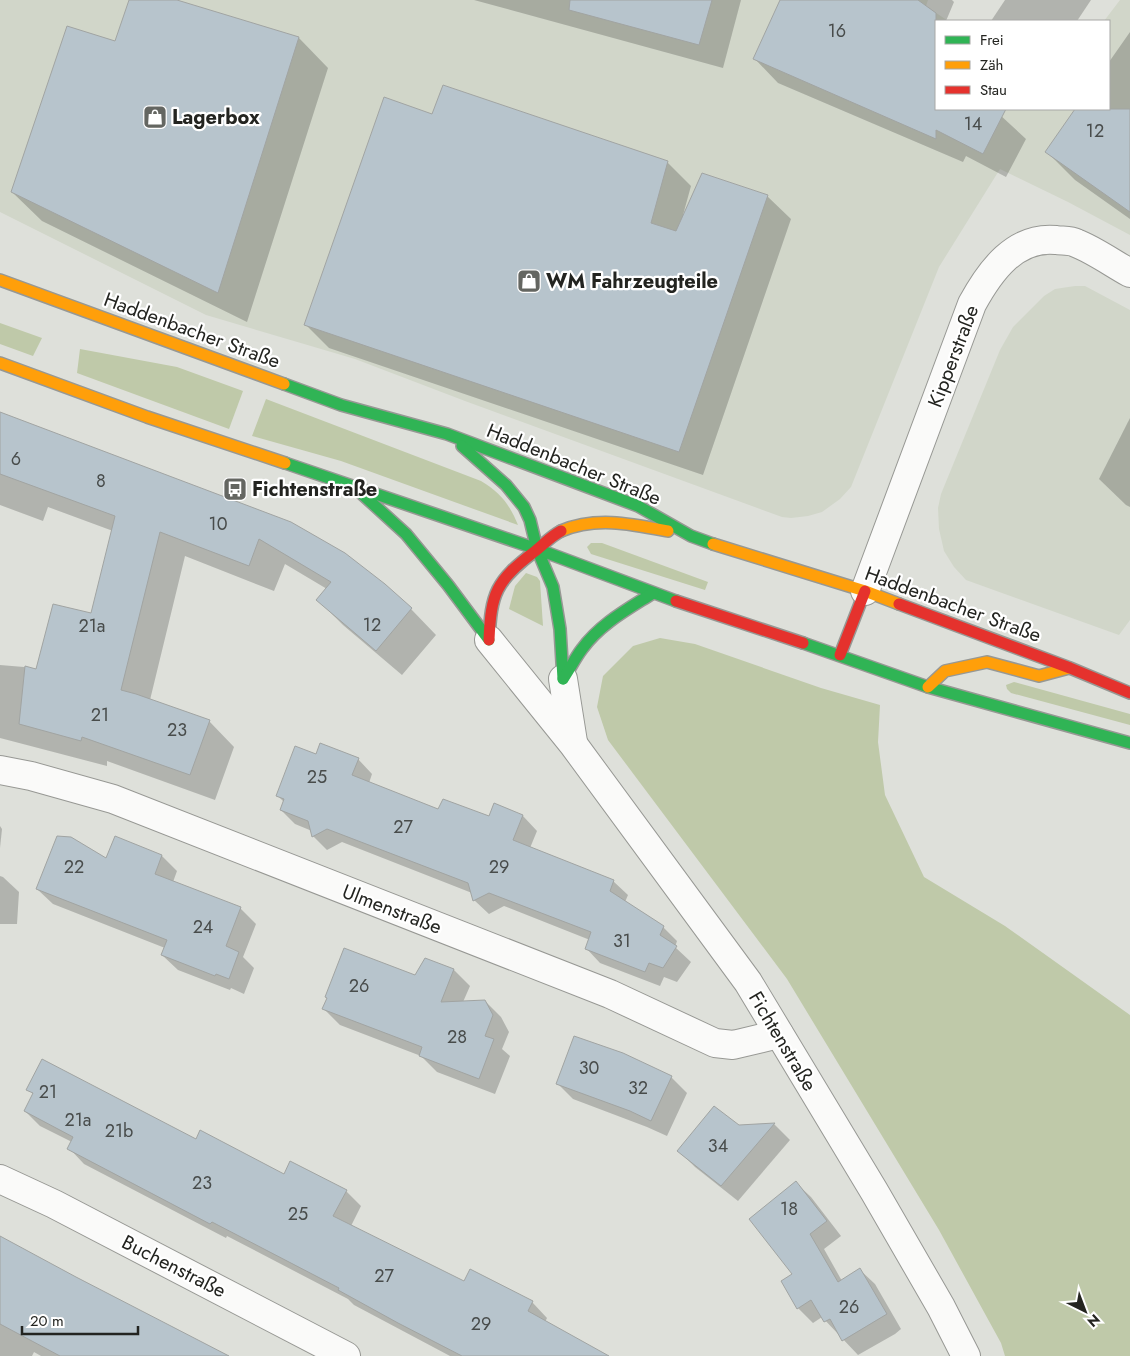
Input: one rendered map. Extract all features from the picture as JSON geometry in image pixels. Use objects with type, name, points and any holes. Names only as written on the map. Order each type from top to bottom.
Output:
[{"type":"main road","name":"Haddenbacher Straße","points":[[0,280],[340,405],[447,434],[638,506],[692,536],[728,550],[865,591],[1070,668],[1130,693]]},
{"type":"main road","points":[[0,363],[147,417],[537,549],[653,593],[840,655],[928,687],[1130,743]]},
{"type":"main road","points":[[447,434],[492,471],[524,507],[530,520],[537,549],[553,587],[560,629],[564,679]]},
{"type":"main road","points":[[352,486],[406,534],[448,584],[489,640]]},
{"type":"main road","points":[[489,640],[490,612],[500,580],[512,568],[559,532],[576,526],[599,522],[630,524],[692,536]]},
{"type":"main road","points":[[840,655],[865,591]]},
{"type":"main road","points":[[564,679],[583,647],[600,630],[624,611],[653,593]]},
{"type":"main road","points":[[928,687],[945,671],[987,662],[1038,676],[1070,668]]},
{"type":"street","name":"Kipperstraße","points":[[865,591],[972,304],[995,267],[1009,254],[1043,239],[1074,242],[1130,273]]},
{"type":"street","name":"Fichtenstraße","points":[[489,640],[573,744],[748,982],[874,1191],[941,1307],[966,1356]]},
{"type":"street","name":"Fichtenstraße","points":[[564,679],[573,744]]},
{"type":"street","name":"Ulmenstraße","points":[[0,770],[31,776],[113,799],[610,994],[715,1043],[733,1045],[779,1034]]},
{"type":"street","name":"Buchenstraße","points":[[0,1179],[54,1204],[346,1356]]},
{"type":"shaded area","points":[[0,0],[928,0],[926,6],[947,20],[935,20],[935,110],[1110,110],[1110,20],[1105,20],[1120,0],[1130,0],[1130,235],[1000,169],[939,267],[851,487],[840,499],[822,512],[808,516],[782,517],[355,359],[206,315],[0,212]]},
{"type":"shaded area","points":[[1085,286],[1130,310],[1130,620],[1119,635],[966,580],[954,567],[944,551],[939,529],[938,508],[941,494],[1000,350],[1013,327],[1044,296],[1055,289]]},
{"type":"green space","points":[[0,323],[42,338],[33,356],[0,344]]},
{"type":"green space","points":[[80,349],[177,367],[243,391],[229,429],[77,373]]},
{"type":"green space","points":[[266,399],[481,481],[504,500],[512,511],[518,525],[341,461],[252,436]]},
{"type":"green space","points":[[591,543],[602,543],[708,582],[705,590],[591,554],[587,547]]},
{"type":"green space","points":[[526,573],[537,577],[540,581],[543,626],[509,609],[515,586]]},
{"type":"green space","points":[[660,638],[695,644],[821,688],[880,705],[878,742],[885,795],[924,877],[1005,926],[1130,1015],[1130,1356],[1005,1356],[1001,1343],[939,1230],[787,979],[608,740],[597,707],[603,676],[633,646]]},
{"type":"green space","points":[[1014,682],[1130,714],[1130,725],[1011,693],[1006,685]]},
{"type":"building","name":"Lagerbox","points":[[129,0],[177,0],[299,37],[218,293],[11,192],[67,26],[115,41]]},
{"type":"building","points":[[570,0],[712,0],[699,45],[569,10]]},
{"type":"building","points":[[780,0],[918,0],[936,13],[935,110],[1005,110],[983,154],[936,130],[936,139],[753,59]]},
{"type":"building","name":"WM Fahrzeugteile","points":[[443,85],[668,161],[651,223],[676,231],[702,173],[768,195],[679,452],[304,325],[384,97],[432,114]]},
{"type":"building","points":[[1130,109],[1130,212],[1045,152],[1074,110]]},
{"type":"building","points":[[0,412],[291,522],[345,553],[412,608],[376,651],[316,600],[331,582],[259,539],[249,566],[160,532],[121,690],[210,720],[190,775],[82,737],[81,741],[19,724],[25,666],[36,669],[53,604],[91,613],[115,516],[0,474]]},
{"type":"building","points":[[320,743],[359,758],[352,775],[438,809],[443,799],[489,816],[494,803],[523,815],[513,840],[614,880],[610,891],[664,926],[660,935],[677,946],[663,968],[649,963],[645,972],[585,949],[591,932],[489,893],[473,901],[468,883],[327,829],[312,837],[308,821],[280,810],[284,799],[276,796],[295,746],[316,754]]},
{"type":"building","points":[[57,836],[71,837],[106,858],[115,836],[162,855],[155,874],[241,907],[226,946],[239,952],[229,979],[216,974],[215,976],[161,955],[167,940],[36,889]]},
{"type":"building","points":[[344,948],[415,975],[425,958],[454,969],[441,1002],[485,1000],[493,1015],[485,1036],[494,1039],[479,1079],[419,1056],[422,1047],[322,1009]]},
{"type":"building","points":[[574,1036],[623,1053],[672,1076],[651,1121],[630,1111],[556,1084]]},
{"type":"building","points":[[42,1059],[196,1139],[200,1130],[284,1174],[290,1161],[347,1190],[333,1216],[464,1281],[470,1269],[533,1301],[528,1311],[609,1356],[462,1356],[398,1323],[338,1290],[339,1288],[212,1222],[210,1224],[67,1149],[73,1137],[24,1111],[33,1093],[26,1090]]},
{"type":"building","points":[[714,1106],[739,1125],[775,1123],[721,1186],[677,1151]]},
{"type":"building","points":[[796,1181],[827,1221],[810,1234],[838,1282],[860,1268],[887,1314],[842,1341],[830,1319],[824,1322],[811,1300],[797,1309],[781,1281],[792,1274],[749,1219]]},
{"type":"building","points":[[0,1236],[229,1356],[60,1356],[0,1324]]},
{"type":"traffic: fast","points":[[284,384],[341,405],[447,434],[638,506],[691,536],[713,544]]},
{"type":"traffic: fast","points":[[462,446],[506,485],[524,507],[530,520],[537,549],[553,587],[560,629],[563,679]]},
{"type":"traffic: fast","points":[[285,463],[537,549],[676,601]]},
{"type":"traffic: fast","points":[[361,493],[406,534],[448,585],[489,640]]},
{"type":"traffic: fast","points":[[563,679],[579,652],[597,632],[653,593]]},
{"type":"traffic: fast","points":[[803,643],[928,687],[1130,743]]},
{"type":"traffic: slow","points":[[0,280],[284,384]]},
{"type":"traffic: slow","points":[[0,363],[147,417],[285,463]]},
{"type":"traffic: slow","points":[[561,531],[574,526],[601,523],[628,524],[668,531]]},
{"type":"traffic: slow","points":[[713,544],[865,591],[899,604]]},
{"type":"traffic: slow","points":[[928,687],[945,671],[987,662],[1039,676],[1069,668]]},
{"type":"traffic: jam","points":[[489,640],[492,610],[498,589],[511,571],[561,531]]},
{"type":"traffic: jam","points":[[840,655],[865,591]]},
{"type":"traffic: jam","points":[[676,601],[803,643]]},
{"type":"traffic: jam","points":[[899,604],[1070,668],[1130,693]]},
{"type":"place","name":"Lagerbox","points":[[155,117]]},
{"type":"place","name":"WM Fahrzeugteile","points":[[529,281]]},
{"type":"place","name":"Fichtenstraße","points":[[235,489]]}]
